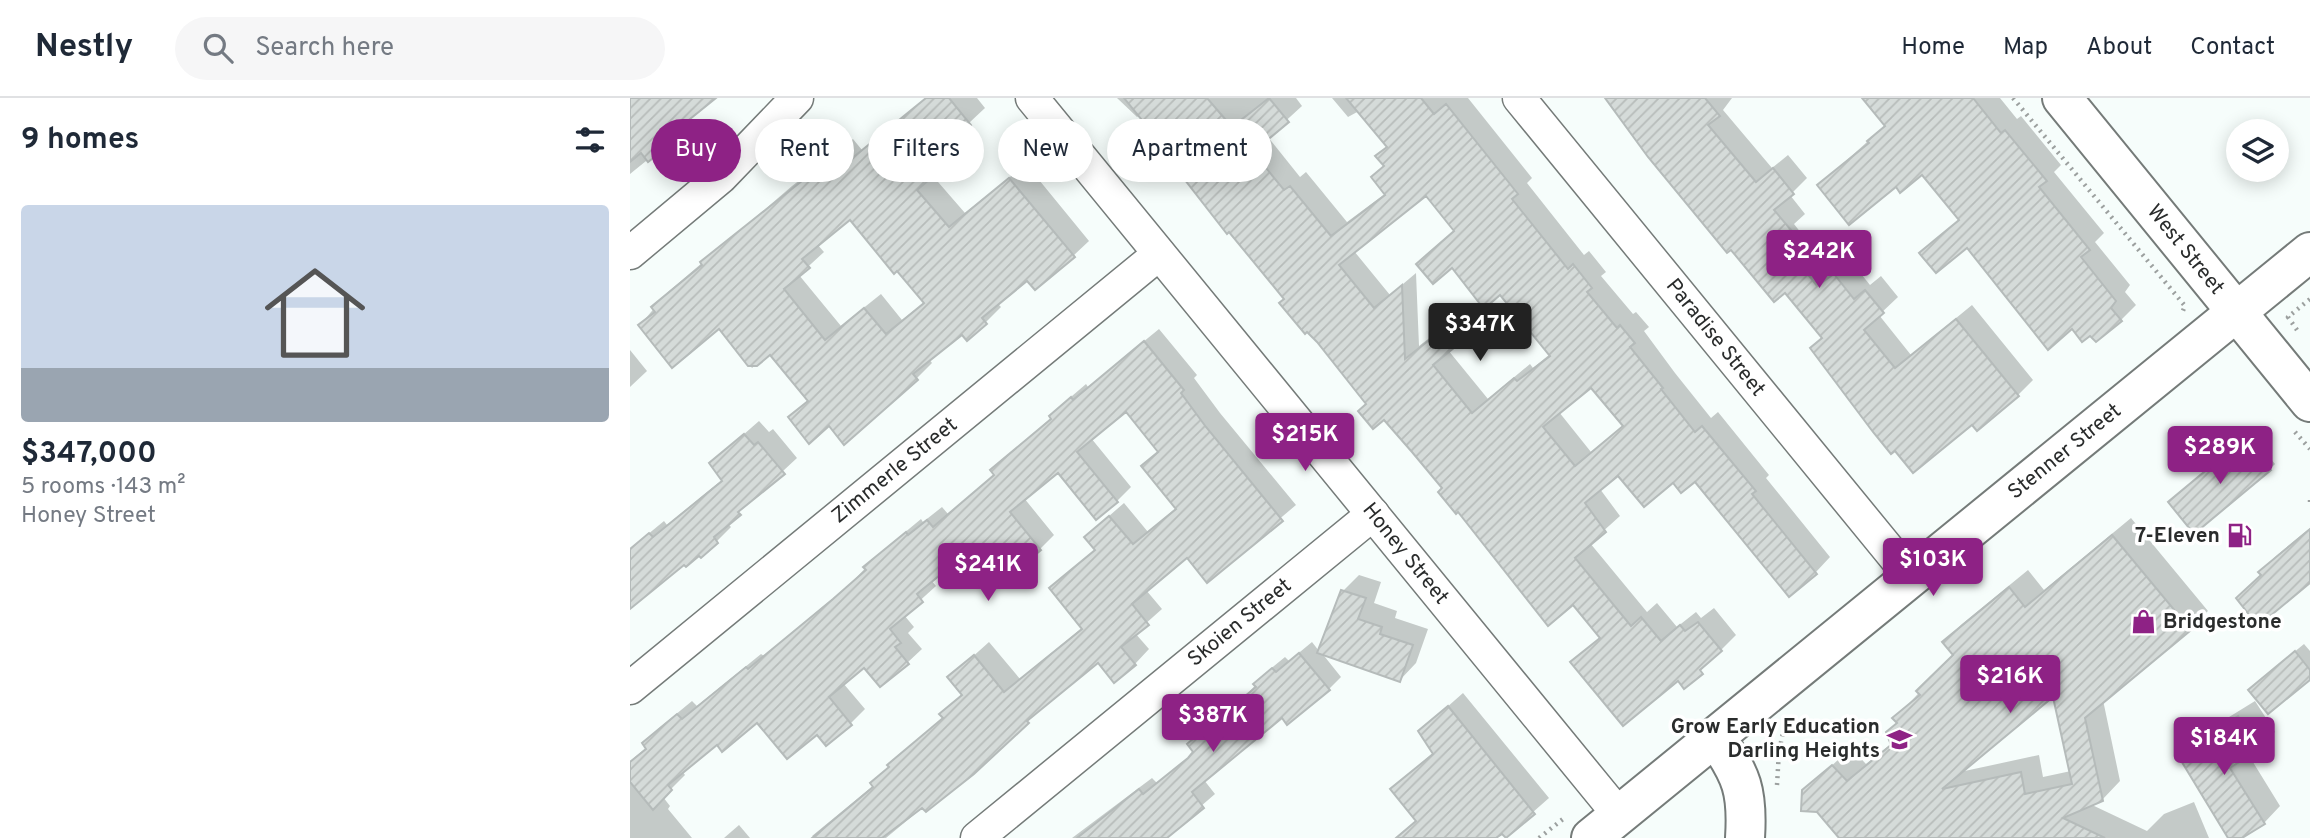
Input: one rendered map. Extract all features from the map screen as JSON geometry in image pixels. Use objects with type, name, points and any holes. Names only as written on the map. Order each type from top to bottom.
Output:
[{"type":"main road","name":"West Street","points":[[2062,98],[2310,402]]},
{"type":"main road","name":"Stenner Street","points":[[1605,827],[2310,252]]},
{"type":"main road","points":[[1715,737],[1732,761],[1747,800],[1745,838]]},
{"type":"street","points":[[630,253],[721,177],[797,98]]},
{"type":"street","name":"Honey Street","points":[[1032,98],[1373,514],[1605,827]]},
{"type":"street","name":"Paradise Street","points":[[1519,98],[1911,577]]},
{"type":"street","name":"Zimmerle Street","points":[[630,688],[1160,254]]},
{"type":"street","name":"Skoien Street","points":[[977,838],[1373,514]]},
{"type":"path","points":[[2013,98],[2185,306]]},
{"type":"path","points":[[2287,317],[2310,299]]},
{"type":"path","points":[[2310,500],[2310,505]]},
{"type":"path","points":[[1777,788],[1781,739],[1791,716]]},
{"type":"building","points":[[630,98],[716,98],[690,119],[651,119],[651,160],[648,162],[641,153],[630,162]]},
{"type":"building","points":[[926,98],[949,98],[966,119],[900,119]]},
{"type":"building","points":[[1124,98],[1207,98],[1225,119],[1141,119]]},
{"type":"building","points":[[1269,98],[1289,122],[1272,136],[1272,119],[1242,119]]},
{"type":"building","points":[[1346,98],[1421,98],[1434,114],[1446,104],[1518,194],[1512,199],[1568,269],[1573,264],[1592,288],[1587,292],[1617,328],[1620,325],[1635,343],[1630,347],[1663,388],[1661,389],[1695,432],[1702,426],[1756,491],[1752,494],[1817,574],[1789,597],[1695,482],[1681,493],[1673,483],[1644,507],[1618,476],[1585,503],[1606,532],[1575,558],[1631,626],[1641,617],[1661,641],[1680,625],[1685,631],[1698,622],[1722,651],[1700,670],[1703,674],[1684,689],[1678,681],[1623,726],[1570,662],[1600,638],[1573,605],[1548,626],[1458,512],[1456,514],[1438,492],[1442,488],[1384,420],[1373,429],[1358,411],[1366,404],[1317,342],[1307,332],[1305,334],[1279,303],[1284,299],[1229,232],[1227,234],[1186,182],[1272,182],[1272,175],[1284,190],[1290,186],[1331,236],[1385,195],[1371,177],[1384,166],[1375,156],[1387,147]],"holes":[[[1426,196],[1454,231],[1416,264],[1433,284],[1452,268],[1484,309],[1500,295],[1550,356],[1517,381],[1514,378],[1472,413],[1433,365],[1465,339],[1451,323],[1405,359],[1402,285],[1374,308],[1339,265]],[[1591,388],[1623,426],[1575,466],[1543,427]]]},
{"type":"building","points":[[1605,98],[1705,98],[1720,116],[1708,125],[1756,182],[1773,168],[1794,194],[1774,210],[1791,230],[1780,240],[1817,286],[1834,274],[1854,299],[1865,290],[1884,313],[1864,330],[1895,368],[1956,319],[2019,396],[1977,431],[1972,425],[1913,473],[1895,451],[1891,454],[1810,348],[1822,338],[1785,293],[1774,302],[1731,250],[1727,253],[1648,157]]},
{"type":"building","points":[[1862,98],[1973,98],[2001,133],[2005,130],[2047,181],[2039,187],[2090,250],[2081,257],[2116,301],[2111,308],[2122,321],[2096,342],[2090,336],[2082,342],[2072,329],[2048,350],[1967,248],[1936,273],[1919,253],[1959,220],[1922,175],[1900,193],[1896,187],[1849,225],[1817,185],[1869,143],[1867,141],[1885,126]]},
{"type":"building","points":[[868,145],[868,182],[926,182],[917,190],[949,227],[1004,182],[1012,182],[1075,257],[1035,290],[1027,281],[982,318],[987,324],[967,341],[962,335],[913,374],[918,380],[844,445],[829,426],[809,444],[788,417],[808,401],[770,355],[757,366],[748,366],[719,329],[672,368],[638,325],[655,312],[651,307],[702,265],[700,262],[801,182],[854,182],[854,157]],"holes":[[[850,220],[894,274],[897,271],[924,303],[886,334],[864,308],[825,340],[784,289],[810,268],[802,259]]]},
{"type":"building","points":[[1144,341],[1184,390],[1181,393],[1206,427],[1283,521],[1207,583],[1187,558],[1132,604],[1149,625],[1121,647],[1136,665],[1114,683],[1098,663],[1027,721],[1029,723],[974,774],[926,812],[922,808],[882,838],[812,838],[873,787],[870,783],[889,767],[887,765],[943,718],[939,714],[962,695],[947,677],[974,655],[1004,692],[1082,629],[1049,588],[1095,550],[1084,537],[1109,516],[1133,544],[1176,509],[1141,466],[1158,452],[1126,412],[1077,452],[1118,502],[1096,520],[1058,473],[1010,512],[1041,550],[998,585],[980,563],[967,574],[957,561],[917,594],[923,602],[890,629],[901,643],[895,647],[909,664],[880,687],[864,668],[829,697],[852,725],[826,746],[817,735],[787,759],[757,723],[722,752],[717,745],[668,785],[672,790],[653,810],[630,782],[630,762],[646,749],[642,743],[677,714],[682,719],[746,667],[748,669],[833,599],[866,570],[863,567],[906,532],[908,535],[927,520],[933,527],[994,475],[990,470],[1051,419],[1049,416],[1071,397],[1073,400]]},
{"type":"building","points":[[744,434],[754,445],[758,442],[785,474],[738,512],[741,515],[714,537],[718,543],[701,558],[699,556],[686,567],[684,565],[630,609],[630,549],[649,533],[653,537],[722,481],[709,463]]},
{"type":"building","points":[[2245,438],[2271,470],[2194,534],[2168,502]]},
{"type":"building","points":[[2310,529],[2310,583],[2258,626],[2236,598],[2261,575],[2258,572]]},
{"type":"building","points":[[2112,535],[2191,630],[2085,718],[2103,801],[2063,818],[2105,838],[1839,838],[1817,812],[1801,811],[1802,790],[1832,765],[1847,781],[1891,745],[1886,732],[1897,723],[1892,718],[1920,695],[1916,691],[1953,655],[1942,642],[2009,587],[2025,607]],"holes":[[[2053,697],[2072,784],[2025,794],[2021,772],[1942,789]]]},
{"type":"building","points":[[1341,590],[1366,598],[1358,619],[1382,627],[1380,634],[1413,645],[1400,682],[1317,653]]},
{"type":"building","points":[[2295,651],[2310,670],[2310,680],[2268,714],[2248,690]]},
{"type":"building","points":[[1299,653],[1330,690],[1287,725],[1282,718],[1192,792],[1204,808],[1167,838],[1077,838],[1139,789],[1143,794],[1188,758],[1193,752],[1187,744],[1256,687],[1253,684],[1272,668],[1276,672]]},
{"type":"building","points":[[1448,706],[1535,814],[1506,838],[1502,834],[1496,838],[1396,838],[1416,821],[1390,789],[1433,754],[1418,731]]},
{"type":"building","points":[[2238,716],[2259,749],[2230,768],[2265,824],[2242,838],[2228,838],[2177,754]]},
{"type":"place","name":"7-Eleven","points":[[2240,536]]},
{"type":"place","name":"Bridgestone","points":[[2143,622]]},
{"type":"place","name":"Grow Early Education Darling Heights","points":[[1900,739]]}]
